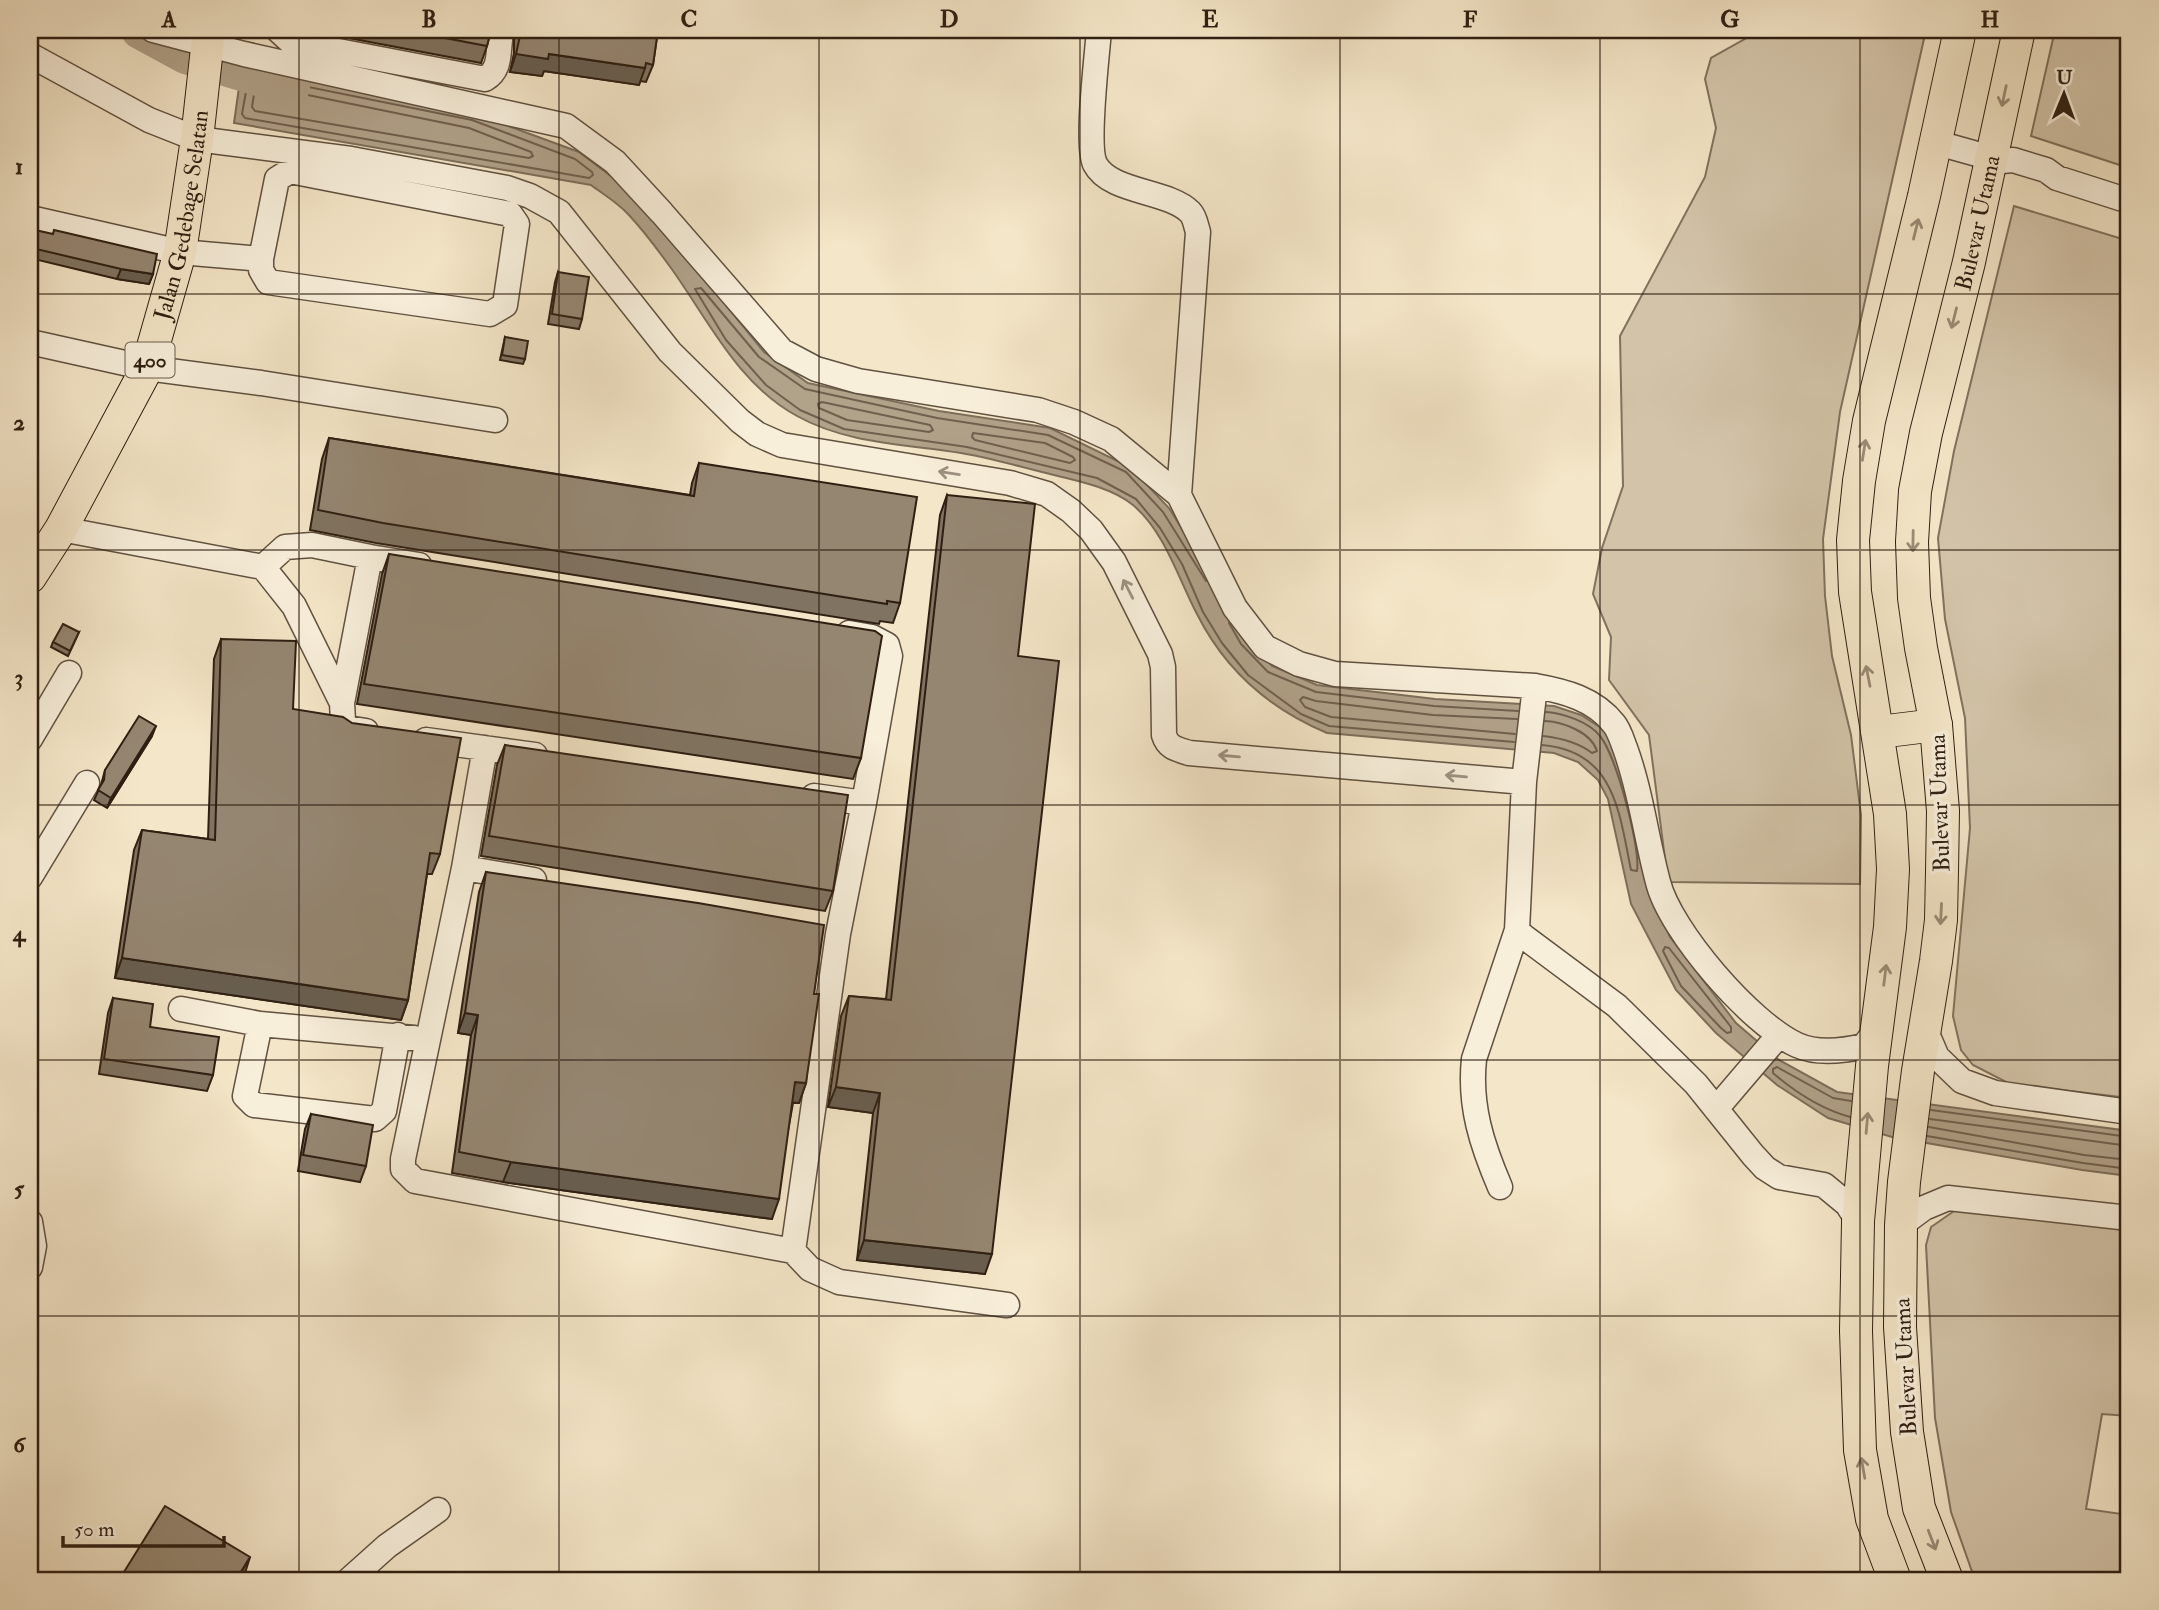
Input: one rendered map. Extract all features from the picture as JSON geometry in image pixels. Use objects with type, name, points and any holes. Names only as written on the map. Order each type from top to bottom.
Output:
[{"type":"main road","name":"Bulevar Utama","points":[[1895,1580],[1872,1520],[1860,1450],[1856,1331],[1858,1221],[1872,1066],[1890,927],[1893,869],[1891,814],[1879,732],[1861,640],[1855,592],[1853,540],[1869,421],[1960,30]]},
{"type":"main road","name":"Bulevar Utama","points":[[1947,1580],[1919,1508],[1907,1432],[1900,1327],[1904,1182],[1941,920],[1943,811],[1936,725],[1914,598],[1912,542],[1915,491],[1926,433],[1997,160],[2019,30]]},
{"type":"main road","name":"Jalan Gedebage Selatan","points":[[30,577],[61,529],[147,368],[180,252],[198,128],[207,41]]},
{"type":"main road","points":[[1879,732],[1936,725]]},
{"type":"main road","points":[[1872,1520],[1919,1508]]},
{"type":"street","points":[[153,30],[427,96],[566,126],[615,162],[782,351],[816,369],[858,381],[1038,410],[1074,422],[1111,439],[1179,495],[1235,608],[1265,647],[1299,664],[1335,674],[1534,693],[1560,691],[1591,703],[1616,725],[1635,775],[1658,885],[1675,921],[1701,957],[1774,1040],[1840,1052],[1864,1046],[1879,1026]]},
{"type":"street","points":[[278,30],[290,42],[485,79],[493,74],[497,66],[499,40]]},
{"type":"street","points":[[1099,30],[1091,145],[1096,166],[1112,180],[1181,205],[1193,214],[1198,232],[1179,495]]},
{"type":"street","points":[[30,55],[149,120],[507,188],[530,196],[559,212],[670,352],[740,421],[757,434],[782,445],[1010,483],[1047,494],[1091,530],[1114,562],[1154,639],[1163,667],[1164,735],[1166,743],[1173,748],[1189,753],[1524,782]]},
{"type":"street","points":[[1934,142],[1997,160],[2010,169],[2045,179],[2057,178],[2129,201]]},
{"type":"street","points":[[290,171],[510,214],[517,224],[505,304],[490,314],[268,282],[261,270],[261,259],[277,179],[290,171]]},
{"type":"street","points":[[30,218],[180,252],[261,259]]},
{"type":"street","points":[[30,342],[147,368],[495,420]]},
{"type":"street","points":[[61,529],[262,567],[294,606],[342,703]]},
{"type":"street","points":[[262,567],[285,547],[312,545],[438,568]]},
{"type":"street","points":[[370,557],[342,703],[343,721],[347,728],[553,758]]},
{"type":"street","points":[[793,1251],[838,934],[890,656],[887,645],[872,637],[831,630]]},
{"type":"street","points":[[30,739],[69,673]]},
{"type":"street","points":[[1500,1187],[1480,1138],[1473,1072],[1474,1059],[1527,938],[1524,782],[1534,693]]},
{"type":"street","points":[[485,748],[464,868],[403,1169],[415,1181],[793,1251],[810,1269],[839,1282],[1007,1305]]},
{"type":"street","points":[[30,877],[88,783]]},
{"type":"street","points":[[796,793],[864,803]]},
{"type":"street","points":[[464,868],[558,884]]},
{"type":"street","points":[[812,930],[838,934]]},
{"type":"street","points":[[1527,938],[1617,1006],[1696,1084],[1765,1168],[1779,1177],[1824,1185],[1847,1204],[1858,1221]]},
{"type":"street","points":[[181,1009],[260,1024],[398,1035],[428,1040]]},
{"type":"street","points":[[260,1024],[245,1096],[248,1101],[254,1105],[375,1119],[384,1111],[398,1035]]},
{"type":"street","points":[[1925,1029],[1937,1057],[1962,1081],[1994,1093],[2129,1112]]},
{"type":"street","points":[[1716,1109],[1774,1040]]},
{"type":"street","points":[[1901,1225],[1924,1208],[1948,1198],[2129,1218]]},
{"type":"street","points":[[30,1222],[34,1246],[30,1267]]},
{"type":"street","points":[[349,1580],[387,1546],[438,1510]]},
{"type":"shaded area","points":[[1752,30],[1926,30],[1840,412],[1823,539],[1825,596],[1832,656],[1851,735],[1861,815],[1860,884],[1668,882],[1649,735],[1609,680],[1611,637],[1593,594],[1602,548],[1623,486],[1620,336],[1705,177],[1716,128],[1705,79],[1711,58],[1750,36]]},
{"type":"shaded area","points":[[2055,30],[2129,30],[2129,168],[2031,136]]},
{"type":"shaded area","points":[[2014,206],[2129,241],[2129,1098],[2010,1084],[1973,1065],[1961,1050],[1953,1016],[1970,828],[1965,718],[1945,619],[1938,538],[1954,451]]},
{"type":"shaded area","points":[[1957,1209],[2129,1229],[2129,1416],[2102,1414],[2086,1509],[2129,1515],[2129,1580],[1975,1580],[1951,1512],[1935,1418],[1926,1245],[1931,1227]]},
{"type":"water","points":[[242,66],[473,113],[579,152],[637,196],[764,352],[808,383],[939,411],[1050,428],[1130,467],[1169,508],[1213,579],[1246,640],[1272,666],[1317,685],[1435,699],[1554,706],[1581,715],[1606,731],[1624,770],[1649,891],[1670,937],[1736,1023],[1779,1060],[1837,1092],[2129,1131],[2129,1176],[1892,1137],[1828,1118],[1777,1085],[1716,1033],[1676,990],[1631,904],[1608,799],[1598,780],[1578,762],[1554,753],[1327,733],[1306,723],[1268,700],[1251,686],[1221,653],[1197,614],[1154,528],[1125,499],[1084,483],[984,458],[856,438],[797,416],[776,403],[741,369],[645,234],[624,210],[591,185],[234,123]]},
{"type":"building","points":[[403,30],[491,30],[487,46]]},
{"type":"building","points":[[520,30],[658,30],[653,65],[646,63],[645,68],[549,54],[548,59],[516,54]]},
{"type":"building","points":[[35,230],[53,234],[54,230],[157,254],[153,274],[32,248]]},
{"type":"building","points":[[558,272],[589,277],[582,319],[552,314]]},
{"type":"building","points":[[505,337],[528,341],[525,359],[502,355]]},
{"type":"building","points":[[329,438],[694,496],[699,463],[917,497],[900,603],[887,601],[887,604],[383,523],[318,510]]},
{"type":"building","points":[[947,495],[1035,504],[1018,656],[1059,661],[992,1254],[864,1240],[880,1093],[836,1087],[849,996],[891,1000]]},
{"type":"building","points":[[389,554],[875,631],[882,636],[861,758],[364,684]]},
{"type":"building","points":[[63,624],[79,632],[70,651],[53,642]]},
{"type":"building","points":[[221,639],[296,641],[293,709],[343,717],[352,723],[461,738],[440,854],[430,853],[408,1000],[122,958],[142,830],[215,840]]},
{"type":"building","points":[[139,716],[156,726],[111,798],[98,790],[104,780],[105,770]]},
{"type":"building","points":[[505,745],[848,795],[833,891],[489,836]]},
{"type":"building","points":[[486,872],[698,903],[824,925],[814,994],[819,994],[806,1083],[795,1082],[779,1199],[511,1162],[459,1152],[478,1015],[465,1013]]},
{"type":"building","points":[[113,998],[153,1004],[150,1027],[219,1037],[213,1075],[104,1059]]},
{"type":"building","points":[[311,1114],[373,1125],[366,1166],[303,1155]]},
{"type":"building","points":[[165,1506],[250,1557],[236,1580],[119,1580]]},
{"type":"waterway","points":[[140,30],[186,55],[291,87]]}]
